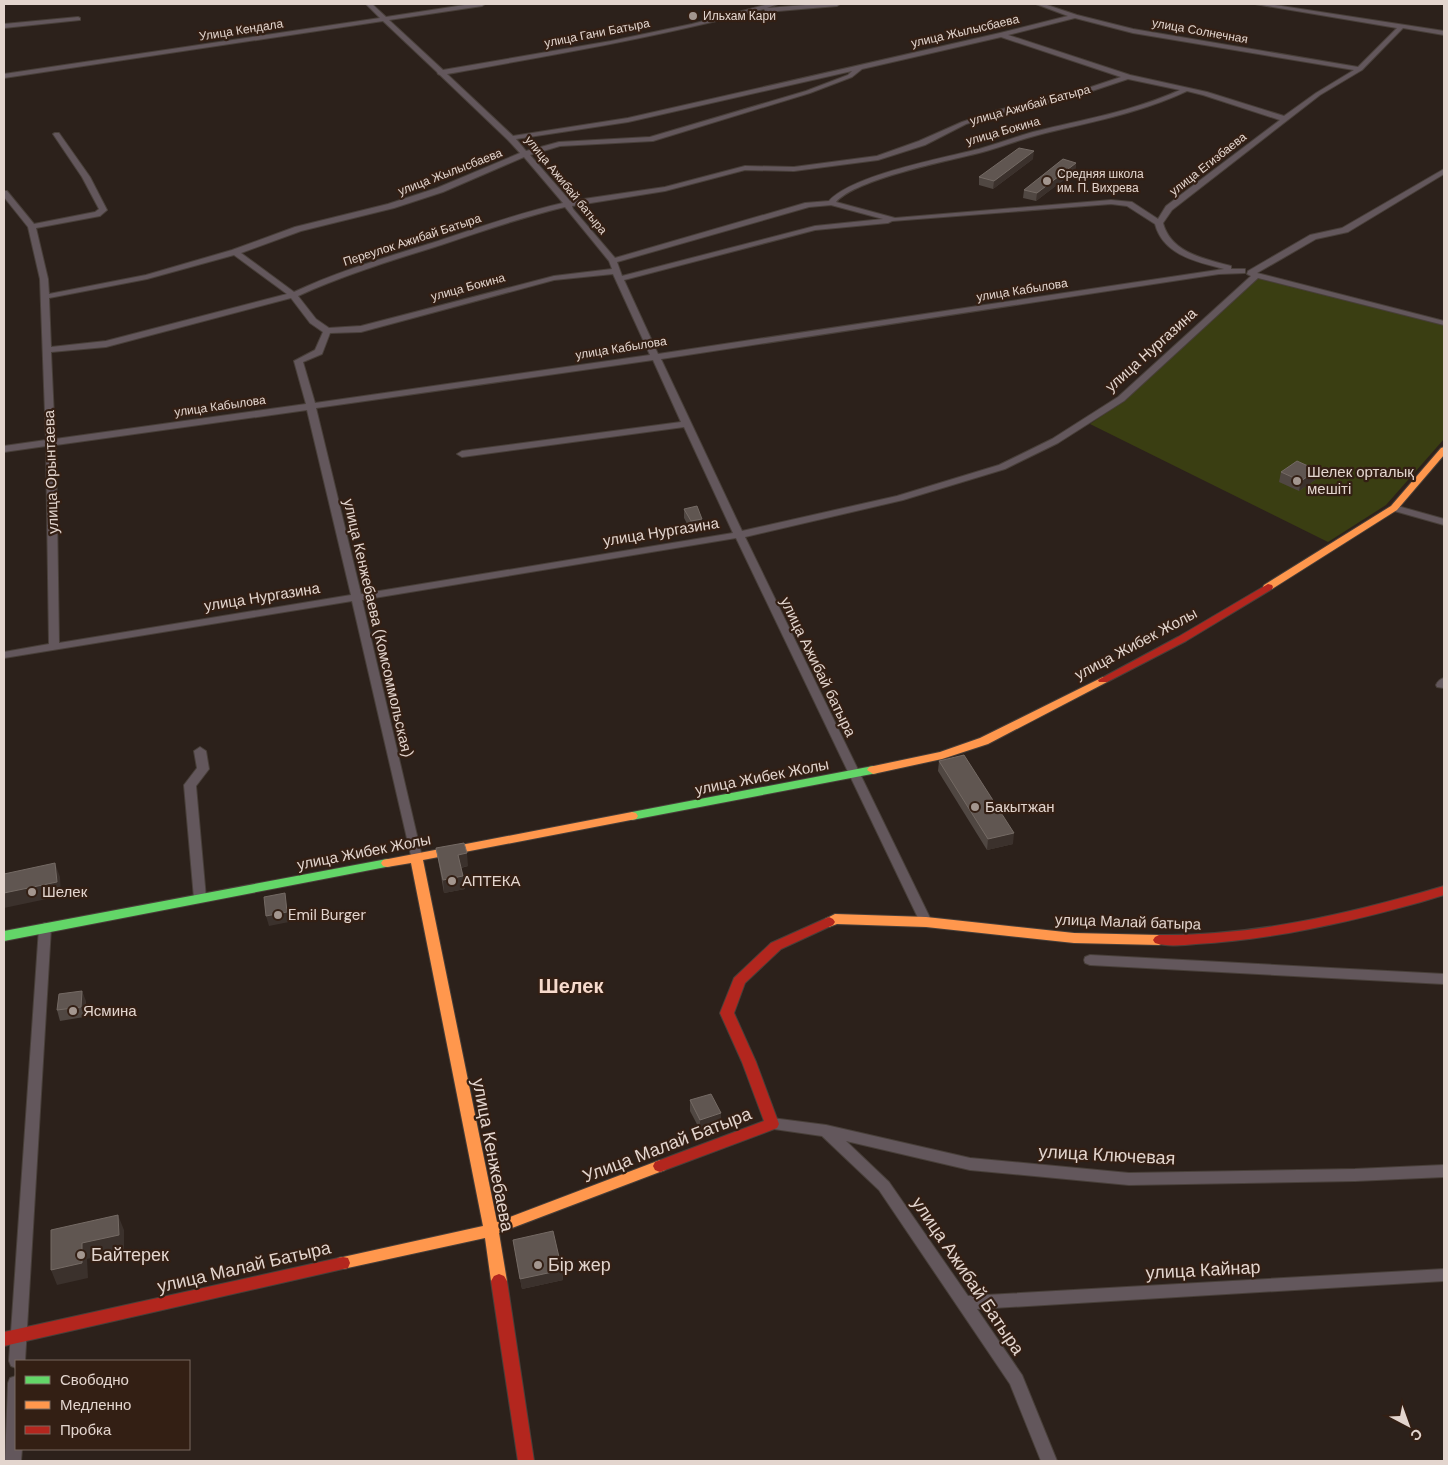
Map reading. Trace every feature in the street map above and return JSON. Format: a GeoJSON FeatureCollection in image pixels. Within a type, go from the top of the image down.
{"type":"FeatureCollection","features":[{"type":"Feature","properties":{"kind":"street","name":"улица Ажибай батыра"},"geometry":{"type":"LineString","coordinates":[[369,4],[511,138],[568,204],[569,209],[616,270],[686,424],[926,922]]}},
{"type":"Feature","properties":{"kind":"street","name":"Улица Кендала"},"geometry":{"type":"LineString","coordinates":[[4,76],[482,4]]}},
{"type":"Feature","properties":{"kind":"street","name":"улица Гани Батыра"},"geometry":{"type":"LineString","coordinates":[[440,73],[611,43],[757,10],[775,4]]}},
{"type":"Feature","properties":{"kind":"street","name":"улица Гани Батыра"},"geometry":{"type":"LineString","coordinates":[[757,10],[837,4]]}},
{"type":"Feature","properties":{"kind":"street","name":"улица Солнечная"},"geometry":{"type":"LineString","coordinates":[[1039,4],[1076,16],[1157,36],[1360,69]]}},
{"type":"Feature","properties":{"kind":"street"},"geometry":{"type":"LineString","coordinates":[[1258,4],[1444,34]]}},
{"type":"Feature","properties":{"kind":"street","name":"улица Жылысбаева"},"geometry":{"type":"LineString","coordinates":[[511,138],[628,120],[1002,35],[1076,16]]}},
{"type":"Feature","properties":{"kind":"street"},"geometry":{"type":"LineString","coordinates":[[4,26],[78,19]]}},
{"type":"Feature","properties":{"kind":"street","name":"улица Егизбаева"},"geometry":{"type":"LineString","coordinates":[[1159,223],[1169,208],[1285,119],[1318,94],[1360,69],[1400,28]]}},
{"type":"Feature","properties":{"kind":"street"},"geometry":{"type":"LineString","coordinates":[[1002,35],[1128,77],[1205,93],[1285,119]]}},
{"type":"Feature","properties":{"kind":"street","name":"улица Жылысбаева"},"geometry":{"type":"LineString","coordinates":[[44,297],[147,277],[235,252],[298,228],[391,206],[424,195],[525,154],[559,144],[650,139],[808,92],[850,76],[860,67]]}},
{"type":"Feature","properties":{"kind":"street","name":"улица Ажибай Батыра"},"geometry":{"type":"LineString","coordinates":[[789,169],[888,164],[922,143],[964,123],[1000,111],[1072,96],[1128,77]]}},
{"type":"Feature","properties":{"kind":"street","name":"улица Бокина"},"geometry":{"type":"LineString","coordinates":[[831,203],[835,198],[888,164],[998,146],[1034,134],[1118,116],[1186,90]]}},
{"type":"Feature","properties":{"kind":"street"},"geometry":{"type":"LineString","coordinates":[[4,192],[32,227],[97,214],[103,210],[86,177],[57,134]]}},
{"type":"Feature","properties":{"kind":"street","name":"Переулок Ажибай Батыра"},"geometry":{"type":"LineString","coordinates":[[46,350],[106,344],[293,295],[319,283],[538,211],[568,204],[665,189],[745,168],[789,169]]}},
{"type":"Feature","properties":{"kind":"street","name":"улица Нургазина"},"geometry":{"type":"LineString","coordinates":[[4,655],[356,596],[739,535],[900,498],[1002,467],[1055,442],[1121,399],[1250,273],[1313,237],[1345,230],[1444,171]]}},
{"type":"Feature","properties":{"kind":"street","name":"улица Бокина"},"geometry":{"type":"LineString","coordinates":[[327,331],[361,329],[554,278],[616,270],[815,228],[1111,202],[1129,204],[1159,223]]}},
{"type":"Feature","properties":{"kind":"street","name":"улица Бокина"},"geometry":{"type":"LineString","coordinates":[[616,270],[777,212],[808,205],[831,203],[895,220]]}},
{"type":"Feature","properties":{"kind":"street"},"geometry":{"type":"LineString","coordinates":[[1159,223],[1160,233],[1167,242],[1179,250],[1204,261],[1444,323]]}},
{"type":"Feature","properties":{"kind":"street","name":"улица Орынтаева"},"geometry":{"type":"LineString","coordinates":[[32,227],[44,279],[51,442],[54,646]]}},
{"type":"Feature","properties":{"kind":"street"},"geometry":{"type":"LineString","coordinates":[[235,252],[293,295],[313,321],[327,331],[319,352],[298,361],[311,406]]}},
{"type":"Feature","properties":{"kind":"street","name":"улица Кабылова"},"geometry":{"type":"LineString","coordinates":[[4,448],[311,406],[982,309],[1219,272],[1250,273]]}},
{"type":"Feature","properties":{"kind":"street","name":"улица Кенжебаева (Комсоммольская)"},"geometry":{"type":"LineString","coordinates":[[311,406],[416,857]]}},
{"type":"Feature","properties":{"kind":"street"},"geometry":{"type":"LineString","coordinates":[[462,454],[686,424]]}},
{"type":"Feature","properties":{"kind":"street","name":"улица Жибек Жолы"},"geometry":{"type":"LineString","coordinates":[[4,936],[854,774],[942,755],[984,741],[1182,639],[1394,508],[1444,450]]}},
{"type":"Feature","properties":{"kind":"street"},"geometry":{"type":"LineString","coordinates":[[1394,508],[1444,522]]}},
{"type":"Feature","properties":{"kind":"street"},"geometry":{"type":"LineString","coordinates":[[200,751],[203,769],[190,785],[200,898]]}},
{"type":"Feature","properties":{"kind":"street","name":"улица Кенжебаева"},"geometry":{"type":"LineString","coordinates":[[416,857],[491,1230],[526,1461]]}},
{"type":"Feature","properties":{"kind":"street","name":"улица Малай батыра"},"geometry":{"type":"LineString","coordinates":[[926,922],[1074,938],[1193,941],[1301,925],[1422,898],[1444,890]]}},
{"type":"Feature","properties":{"kind":"street","name":"Улица Малай Батыра"},"geometry":{"type":"LineString","coordinates":[[491,1230],[772,1124],[749,1062],[727,1013],[739,981],[776,946],[835,919],[926,922]]}},
{"type":"Feature","properties":{"kind":"street"},"geometry":{"type":"LineString","coordinates":[[17,1360],[45,928]]}},
{"type":"Feature","properties":{"kind":"street"},"geometry":{"type":"LineString","coordinates":[[1090,960],[1444,979]]}},
{"type":"Feature","properties":{"kind":"street","name":"улица Ключевая"},"geometry":{"type":"LineString","coordinates":[[772,1124],[826,1131],[970,1164],[1129,1178],[1346,1176],[1444,1171]]}},
{"type":"Feature","properties":{"kind":"street","name":"улица Ажибай Батыра"},"geometry":{"type":"LineString","coordinates":[[826,1131],[884,1186],[964,1303],[1016,1380],[1049,1461]]}},
{"type":"Feature","properties":{"kind":"street","name":"улица Малай Батыра"},"geometry":{"type":"LineString","coordinates":[[4,1339],[491,1230]]}},
{"type":"Feature","properties":{"kind":"street","name":"улица Кайнар"},"geometry":{"type":"LineString","coordinates":[[964,1303],[1444,1276]]}},
{"type":"Feature","properties":{"kind":"street"},"geometry":{"type":"LineString","coordinates":[[13,1461],[15,1409]]}},
{"type":"Feature","properties":{"kind":"green space"},"geometry":{"type":"Polygon","coordinates":[[[1259,276],[1444,324],[1444,439],[1386,505],[1328,542],[1090,424],[1125,400],[1259,276]]]}},
{"type":"Feature","properties":{"kind":"building"},"geometry":{"type":"Polygon","coordinates":[[[1019,148],[1034,151],[994,181],[979,177],[1019,148]]]}},
{"type":"Feature","properties":{"kind":"building"},"geometry":{"type":"Polygon","coordinates":[[[1063,159],[1076,163],[1037,193],[1024,190],[1063,159]]]}},
{"type":"Feature","properties":{"kind":"building"},"geometry":{"type":"Polygon","coordinates":[[[1297,461],[1317,470],[1301,481],[1281,472],[1297,461]]]}},
{"type":"Feature","properties":{"kind":"building"},"geometry":{"type":"Polygon","coordinates":[[[697,506],[702,519],[691,521],[684,509],[697,506]]]}},
{"type":"Feature","properties":{"kind":"building","name":"Бакытжан"},"geometry":{"type":"Polygon","coordinates":[[[964,755],[1014,833],[988,839],[939,761],[964,755]]]}},
{"type":"Feature","properties":{"kind":"building"},"geometry":{"type":"Polygon","coordinates":[[[464,843],[467,853],[458,855],[463,876],[443,880],[436,848],[464,843]]]}},
{"type":"Feature","properties":{"kind":"building"},"geometry":{"type":"Polygon","coordinates":[[[55,863],[57,882],[4,893],[4,874],[55,863]]]}},
{"type":"Feature","properties":{"kind":"building"},"geometry":{"type":"Polygon","coordinates":[[[285,893],[287,912],[266,916],[264,897],[285,893]]]}},
{"type":"Feature","properties":{"kind":"building"},"geometry":{"type":"Polygon","coordinates":[[[82,991],[81,1007],[57,1010],[59,994],[82,991]]]}},
{"type":"Feature","properties":{"kind":"building"},"geometry":{"type":"Polygon","coordinates":[[[711,1094],[721,1113],[700,1120],[690,1100],[711,1094]]]}},
{"type":"Feature","properties":{"kind":"building"},"geometry":{"type":"Polygon","coordinates":[[[118,1215],[119,1235],[82,1243],[82,1263],[51,1270],[51,1230],[118,1215]]]}},
{"type":"Feature","properties":{"kind":"building","name":"Бір жер"},"geometry":{"type":"Polygon","coordinates":[[[553,1231],[562,1270],[520,1279],[513,1240],[553,1231]]]}},
{"type":"Feature","properties":{"kind":"traffic: fast"},"geometry":{"type":"LineString","coordinates":[[632,816],[873,770]]}},
{"type":"Feature","properties":{"kind":"traffic: fast"},"geometry":{"type":"LineString","coordinates":[[4,936],[387,863]]}},
{"type":"Feature","properties":{"kind":"traffic: slow"},"geometry":{"type":"LineString","coordinates":[[1268,587],[1394,508],[1444,450]]}},
{"type":"Feature","properties":{"kind":"traffic: slow"},"geometry":{"type":"LineString","coordinates":[[873,770],[942,755],[984,741],[1103,680]]}},
{"type":"Feature","properties":{"kind":"traffic: slow"},"geometry":{"type":"LineString","coordinates":[[387,863],[632,816]]}},
{"type":"Feature","properties":{"kind":"traffic: slow"},"geometry":{"type":"LineString","coordinates":[[416,857],[491,1230],[499,1281]]}},
{"type":"Feature","properties":{"kind":"traffic: slow"},"geometry":{"type":"LineString","coordinates":[[829,922],[835,919],[926,922],[1074,938],[1159,940]]}},
{"type":"Feature","properties":{"kind":"traffic: slow"},"geometry":{"type":"LineString","coordinates":[[343,1263],[491,1230],[660,1166]]}},
{"type":"Feature","properties":{"kind":"traffic: jam"},"geometry":{"type":"LineString","coordinates":[[1103,680],[1182,639],[1268,587]]}},
{"type":"Feature","properties":{"kind":"traffic: jam"},"geometry":{"type":"LineString","coordinates":[[1159,940],[1208,939],[1280,929],[1398,904],[1444,890]]}},
{"type":"Feature","properties":{"kind":"traffic: jam"},"geometry":{"type":"LineString","coordinates":[[660,1166],[772,1124],[749,1062],[727,1013],[739,981],[776,946],[829,922]]}},
{"type":"Feature","properties":{"kind":"traffic: jam"},"geometry":{"type":"LineString","coordinates":[[4,1339],[343,1263]]}},
{"type":"Feature","properties":{"kind":"traffic: jam"},"geometry":{"type":"LineString","coordinates":[[499,1281],[526,1461]]}},
{"type":"Feature","properties":{"kind":"place","name":"Ильхам Кари"},"geometry":{"type":"Point","coordinates":[693,16]}},
{"type":"Feature","properties":{"kind":"place","name":"Средняя школа им. П. Вихрева"},"geometry":{"type":"Point","coordinates":[1047,181]}},
{"type":"Feature","properties":{"kind":"place","name":"Шелек орталық мешіті"},"geometry":{"type":"Point","coordinates":[1297,481]}},
{"type":"Feature","properties":{"kind":"place","name":"Бакытжан"},"geometry":{"type":"Point","coordinates":[975,807]}},
{"type":"Feature","properties":{"kind":"place","name":"АПТЕКА"},"geometry":{"type":"Point","coordinates":[452,881]}},
{"type":"Feature","properties":{"kind":"place","name":"Шелек"},"geometry":{"type":"Point","coordinates":[32,892]}},
{"type":"Feature","properties":{"kind":"place","name":"Emil Burger"},"geometry":{"type":"Point","coordinates":[278,915]}},
{"type":"Feature","properties":{"kind":"place","name":"Ясмина"},"geometry":{"type":"Point","coordinates":[73,1011]}},
{"type":"Feature","properties":{"kind":"place","name":"Байтерек"},"geometry":{"type":"Point","coordinates":[81,1255]}},
{"type":"Feature","properties":{"kind":"place","name":"Бір жер"},"geometry":{"type":"Point","coordinates":[538,1265]}},
{"type":"Feature","properties":{"kind":"district","name":"Шелек"},"geometry":{"type":"Point","coordinates":[571,986]}}]}
